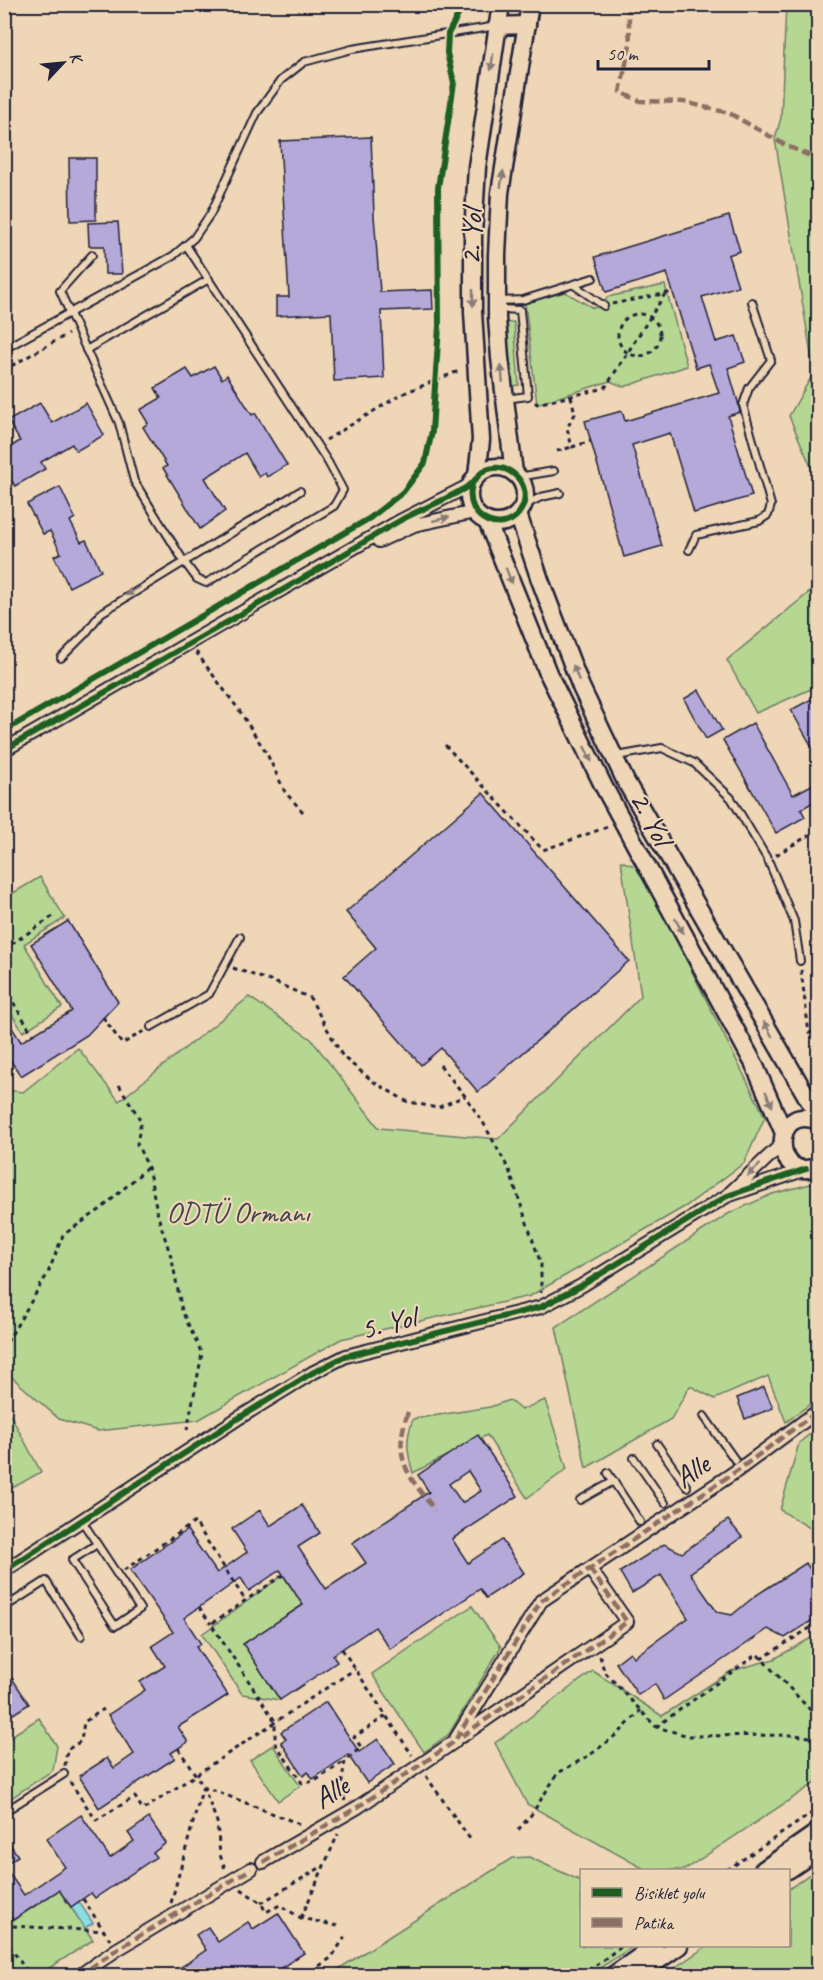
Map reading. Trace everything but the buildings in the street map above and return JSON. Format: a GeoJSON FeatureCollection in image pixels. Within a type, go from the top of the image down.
{"type":"FeatureCollection","features":[{"type":"Feature","properties":{"kind":"street","name":"2. Yol"},"geometry":{"type":"LineString","coordinates":[[501,4],[477,167],[473,234],[473,312],[481,440],[470,502],[481,517],[548,673],[623,822],[754,1064],[783,1139],[787,1158],[798,1167],[815,1167]]}},
{"type":"Feature","properties":{"kind":"street","name":"2. Yol"},"geometry":{"type":"LineString","coordinates":[[530,4],[500,193],[497,305],[505,399],[516,475],[524,488],[525,497],[521,510],[540,580],[581,687],[626,782],[819,1116]]}},
{"type":"Feature","properties":{"kind":"street"},"geometry":{"type":"LineString","coordinates":[[497,26],[527,25]]}},
{"type":"Feature","properties":{"kind":"street"},"geometry":{"type":"LineString","coordinates":[[4,750],[474,480],[491,468],[507,469],[516,475]]}},
{"type":"Feature","properties":{"kind":"street"},"geometry":{"type":"LineString","coordinates":[[328,563],[414,525],[481,517],[504,523],[521,510]]}},
{"type":"Feature","properties":{"kind":"street"},"geometry":{"type":"LineString","coordinates":[[783,1139],[794,1121],[809,1118],[819,1121]]}},
{"type":"Feature","properties":{"kind":"street","name":"5. Yol"},"geometry":{"type":"LineString","coordinates":[[727,1196],[783,1139]]}},
{"type":"Feature","properties":{"kind":"street","name":"5. Yol"},"geometry":{"type":"LineString","coordinates":[[4,1571],[237,1419],[312,1373],[346,1356],[541,1307],[581,1286],[727,1196],[815,1167]]}},
{"type":"Feature","properties":{"kind":"street","name":"Alle"},"geometry":{"type":"LineString","coordinates":[[457,1739],[541,1601],[738,1470],[819,1411]]}},
{"type":"Feature","properties":{"kind":"street","name":"Alle"},"geometry":{"type":"LineString","coordinates":[[263,1862],[349,1812],[419,1766],[627,1622],[590,1569]]}},
{"type":"Feature","properties":{"kind":"street"},"geometry":{"type":"LineString","coordinates":[[764,1869],[819,1832]]}},
{"type":"Feature","properties":{"kind":"street"},"geometry":{"type":"LineString","coordinates":[[790,1869],[819,1850]]}},
{"type":"Feature","properties":{"kind":"street"},"geometry":{"type":"LineString","coordinates":[[79,1976],[117,1950],[251,1869]]}},
{"type":"Feature","properties":{"kind":"street"},"geometry":{"type":"LineString","coordinates":[[612,1976],[654,1947]]}},
{"type":"Feature","properties":{"kind":"street"},"geometry":{"type":"LineString","coordinates":[[636,1976],[678,1947]]}},
{"type":"Feature","properties":{"kind":"lane"},"geometry":{"type":"LineString","coordinates":[[4,349],[173,256],[194,238],[211,213],[257,113],[281,80],[304,62],[352,50],[497,26]]}},
{"type":"Feature","properties":{"kind":"lane"},"geometry":{"type":"LineString","coordinates":[[92,255],[60,291],[119,423],[134,481],[183,561],[197,579],[206,583],[334,506],[343,490],[317,445],[186,245]]}},
{"type":"Feature","properties":{"kind":"lane"},"geometry":{"type":"LineString","coordinates":[[497,305],[523,300],[593,278]]}},
{"type":"Feature","properties":{"kind":"lane"},"geometry":{"type":"LineString","coordinates":[[86,350],[209,279]]}},
{"type":"Feature","properties":{"kind":"lane"},"geometry":{"type":"LineString","coordinates":[[574,285],[604,306]]}},
{"type":"Feature","properties":{"kind":"lane"},"geometry":{"type":"LineString","coordinates":[[689,550],[696,535],[759,521],[768,515],[771,505],[743,405],[749,388],[771,360],[752,302]]}},
{"type":"Feature","properties":{"kind":"lane"},"geometry":{"type":"LineString","coordinates":[[497,305],[520,310],[528,396],[505,399]]}},
{"type":"Feature","properties":{"kind":"lane"},"geometry":{"type":"LineString","coordinates":[[516,475],[554,471]]}},
{"type":"Feature","properties":{"kind":"lane"},"geometry":{"type":"LineString","coordinates":[[62,658],[86,633],[101,612],[300,491]]}},
{"type":"Feature","properties":{"kind":"lane"},"geometry":{"type":"LineString","coordinates":[[521,510],[541,497],[560,493]]}},
{"type":"Feature","properties":{"kind":"lane"},"geometry":{"type":"LineString","coordinates":[[614,757],[662,748],[694,763],[731,798],[768,860],[794,921],[800,961]]}},
{"type":"Feature","properties":{"kind":"lane"},"geometry":{"type":"LineString","coordinates":[[151,1027],[209,994],[240,937]]}},
{"type":"Feature","properties":{"kind":"lane"},"geometry":{"type":"LineString","coordinates":[[704,1416],[735,1460]]}},
{"type":"Feature","properties":{"kind":"lane"},"geometry":{"type":"LineString","coordinates":[[657,1444],[687,1487]]}},
{"type":"Feature","properties":{"kind":"lane"},"geometry":{"type":"LineString","coordinates":[[634,1458],[665,1503]]}},
{"type":"Feature","properties":{"kind":"lane"},"geometry":{"type":"LineString","coordinates":[[608,1473],[640,1522]]}},
{"type":"Feature","properties":{"kind":"lane"},"geometry":{"type":"LineString","coordinates":[[580,1500],[614,1481]]}},
{"type":"Feature","properties":{"kind":"lane"},"geometry":{"type":"LineString","coordinates":[[82,1521],[140,1609],[115,1626],[72,1560],[97,1544]]}},
{"type":"Feature","properties":{"kind":"lane"},"geometry":{"type":"LineString","coordinates":[[5,1607],[46,1581],[81,1636]]}},
{"type":"Feature","properties":{"kind":"lane"},"geometry":{"type":"LineString","coordinates":[[4,1812],[64,1774]]}},
{"type":"Feature","properties":{"kind":"path"},"geometry":{"type":"LineString","coordinates":[[604,306],[673,292]]}},
{"type":"Feature","properties":{"kind":"path"},"geometry":{"type":"LineString","coordinates":[[528,396],[537,404],[604,388],[665,294]]}},
{"type":"Feature","properties":{"kind":"path"},"geometry":{"type":"LineString","coordinates":[[636,314],[656,320],[662,336],[658,346],[650,353],[643,355],[627,354],[618,340],[622,322],[636,314]]}},
{"type":"Feature","properties":{"kind":"path"},"geometry":{"type":"LineString","coordinates":[[4,370],[76,329]]}},
{"type":"Feature","properties":{"kind":"path"},"geometry":{"type":"LineString","coordinates":[[317,445],[402,394],[477,364]]}},
{"type":"Feature","properties":{"kind":"path"},"geometry":{"type":"LineString","coordinates":[[435,391],[436,370]]}},
{"type":"Feature","properties":{"kind":"path"},"geometry":{"type":"LineString","coordinates":[[571,396],[575,414],[567,428],[572,447]]}},
{"type":"Feature","properties":{"kind":"path"},"geometry":{"type":"LineString","coordinates":[[556,451],[591,441]]}},
{"type":"Feature","properties":{"kind":"path"},"geometry":{"type":"LineString","coordinates":[[190,643],[267,754],[285,792],[303,812]]}},
{"type":"Feature","properties":{"kind":"path"},"geometry":{"type":"LineString","coordinates":[[445,745],[543,850],[623,822]]}},
{"type":"Feature","properties":{"kind":"path"},"geometry":{"type":"LineString","coordinates":[[768,860],[819,830]]}},
{"type":"Feature","properties":{"kind":"path"},"geometry":{"type":"LineString","coordinates":[[4,949],[55,915]]}},
{"type":"Feature","properties":{"kind":"path"},"geometry":{"type":"LineString","coordinates":[[800,961],[809,1033],[819,1031]]}},
{"type":"Feature","properties":{"kind":"path"},"geometry":{"type":"LineString","coordinates":[[225,965],[279,984],[310,998],[343,1057],[374,1082],[406,1101],[437,1108],[465,1096]]}},
{"type":"Feature","properties":{"kind":"path"},"geometry":{"type":"LineString","coordinates":[[4,987],[33,1035]]}},
{"type":"Feature","properties":{"kind":"path"},"geometry":{"type":"LineString","coordinates":[[104,1017],[122,1044],[151,1027]]}},
{"type":"Feature","properties":{"kind":"path"},"geometry":{"type":"LineString","coordinates":[[440,1065],[484,1124],[509,1170],[541,1264],[541,1307]]}},
{"type":"Feature","properties":{"kind":"path"},"geometry":{"type":"LineString","coordinates":[[119,1084],[141,1121],[137,1144],[148,1167],[158,1216],[172,1260],[182,1311],[202,1354],[188,1430]]}},
{"type":"Feature","properties":{"kind":"path"},"geometry":{"type":"LineString","coordinates":[[4,1360],[7,1342],[48,1274],[63,1235],[101,1209],[148,1167]]}},
{"type":"Feature","properties":{"kind":"path"},"geometry":{"type":"LineString","coordinates":[[117,1574],[195,1522],[246,1600]]}},
{"type":"Feature","properties":{"kind":"path"},"geometry":{"type":"LineString","coordinates":[[211,1624],[283,1575]]}},
{"type":"Feature","properties":{"kind":"path"},"geometry":{"type":"LineString","coordinates":[[199,1607],[276,1721],[275,1743],[302,1783],[315,1781],[345,1761],[361,1747],[354,1737],[386,1716]]}},
{"type":"Feature","properties":{"kind":"path"},"geometry":{"type":"LineString","coordinates":[[761,1659],[819,1623]]}},
{"type":"Feature","properties":{"kind":"path"},"geometry":{"type":"LineString","coordinates":[[597,1642],[604,1671],[656,1727],[689,1736],[794,1735],[819,1738]]}},
{"type":"Feature","properties":{"kind":"path"},"geometry":{"type":"LineString","coordinates":[[342,1649],[470,1839]]}},
{"type":"Feature","properties":{"kind":"path"},"geometry":{"type":"LineString","coordinates":[[656,1727],[757,1654],[819,1718]]}},
{"type":"Feature","properties":{"kind":"path"},"geometry":{"type":"LineString","coordinates":[[104,1709],[84,1722],[81,1741],[67,1750],[64,1774],[96,1820],[135,1797],[143,1810],[355,1669]]}},
{"type":"Feature","properties":{"kind":"path"},"geometry":{"type":"LineString","coordinates":[[518,1830],[531,1815],[558,1773],[590,1755],[620,1732],[642,1710]]}},
{"type":"Feature","properties":{"kind":"path"},"geometry":{"type":"LineString","coordinates":[[178,1748],[203,1786],[217,1822],[220,1855],[230,1881],[261,1903],[266,1912],[280,1905],[301,1918],[338,1926]]}},
{"type":"Feature","properties":{"kind":"path"},"geometry":{"type":"LineString","coordinates":[[301,1918],[349,1812],[341,1787],[345,1761]]}},
{"type":"Feature","properties":{"kind":"path"},"geometry":{"type":"LineString","coordinates":[[203,1786],[317,1831]]}},
{"type":"Feature","properties":{"kind":"path"},"geometry":{"type":"LineString","coordinates":[[166,1920],[203,1786]]}},
{"type":"Feature","properties":{"kind":"path"},"geometry":{"type":"LineString","coordinates":[[729,1869],[819,1809]]}},
{"type":"Feature","properties":{"kind":"path"},"geometry":{"type":"LineString","coordinates":[[261,1903],[324,1865]]}},
{"type":"Feature","properties":{"kind":"path"},"geometry":{"type":"LineString","coordinates":[[83,1899],[117,1950]]}},
{"type":"Feature","properties":{"kind":"path"},"geometry":{"type":"LineString","coordinates":[[4,1923],[12,1926],[105,1931]]}},
{"type":"Feature","properties":{"kind":"path"},"geometry":{"type":"LineString","coordinates":[[304,1976],[331,1958],[345,1937]]}},
{"type":"Feature","properties":{"kind":"path"},"geometry":{"type":"LineString","coordinates":[[4,1938],[30,1976]]}},
{"type":"Feature","properties":{"kind":"path"},"geometry":{"type":"LineString","coordinates":[[581,1976],[621,1947]]}},
{"type":"Feature","properties":{"kind":"green space"},"geometry":{"type":"Polygon","coordinates":[[[786,5],[818,5],[818,483],[789,416],[814,372],[775,139],[781,118],[786,5]]]}},
{"type":"Feature","properties":{"kind":"green space"},"geometry":{"type":"Polygon","coordinates":[[[665,285],[687,366],[624,387],[610,381],[537,404],[525,303],[565,292],[593,308],[604,306],[607,297],[665,285]]]}},
{"type":"Feature","properties":{"kind":"green space"},"geometry":{"type":"Polygon","coordinates":[[[514,322],[519,385],[511,386],[507,323],[514,322]]]}},
{"type":"Feature","properties":{"kind":"green space"},"geometry":{"type":"Polygon","coordinates":[[[818,585],[818,686],[756,713],[727,660],[818,585]]]}},
{"type":"Feature","properties":{"kind":"green space","name":"ODTÜ Ormanı"},"geometry":{"type":"Polygon","coordinates":[[[621,861],[640,868],[765,1117],[744,1163],[686,1206],[530,1296],[341,1339],[198,1420],[98,1431],[59,1419],[5,1371],[5,1090],[23,1092],[78,1048],[119,1101],[249,997],[311,1039],[379,1128],[498,1139],[641,996],[621,861]]]}},
{"type":"Feature","properties":{"kind":"green space"},"geometry":{"type":"Polygon","coordinates":[[[40,877],[65,918],[24,944],[62,1007],[23,1032],[5,1003],[5,898],[40,877]]]}},
{"type":"Feature","properties":{"kind":"green space"},"geometry":{"type":"Polygon","coordinates":[[[818,1182],[818,1398],[786,1422],[768,1376],[715,1399],[690,1386],[671,1419],[586,1468],[556,1327],[728,1214],[772,1194],[818,1182]]]}},
{"type":"Feature","properties":{"kind":"green space"},"geometry":{"type":"Polygon","coordinates":[[[509,1400],[521,1410],[545,1400],[567,1469],[527,1498],[487,1435],[413,1473],[408,1446],[413,1419],[490,1407],[509,1400]]]}},
{"type":"Feature","properties":{"kind":"green space"},"geometry":{"type":"Polygon","coordinates":[[[4,1403],[41,1472],[5,1492],[4,1492],[4,1403]]]}},
{"type":"Feature","properties":{"kind":"green space"},"geometry":{"type":"Polygon","coordinates":[[[818,1427],[818,1533],[780,1510],[799,1443],[818,1427]]]}},
{"type":"Feature","properties":{"kind":"green space"},"geometry":{"type":"Polygon","coordinates":[[[283,1575],[303,1605],[244,1644],[280,1700],[242,1694],[202,1634],[283,1575]]]}},
{"type":"Feature","properties":{"kind":"green space"},"geometry":{"type":"Polygon","coordinates":[[[472,1606],[501,1647],[449,1734],[424,1752],[372,1674],[472,1606]]]}},
{"type":"Feature","properties":{"kind":"green space"},"geometry":{"type":"Polygon","coordinates":[[[818,1634],[818,1781],[686,1869],[644,1869],[527,1804],[495,1743],[593,1671],[662,1716],[731,1671],[774,1659],[818,1634]]]}},
{"type":"Feature","properties":{"kind":"green space"},"geometry":{"type":"Polygon","coordinates":[[[39,1718],[57,1746],[53,1770],[5,1802],[5,1740],[39,1718]]]}},
{"type":"Feature","properties":{"kind":"green space"},"geometry":{"type":"Polygon","coordinates":[[[273,1745],[300,1786],[278,1801],[250,1760],[273,1745]]]}},
{"type":"Feature","properties":{"kind":"green space"},"geometry":{"type":"Polygon","coordinates":[[[529,1857],[580,1881],[580,1947],[632,1947],[589,1975],[329,1975],[512,1858],[529,1857]]]}},
{"type":"Feature","properties":{"kind":"green space"},"geometry":{"type":"Polygon","coordinates":[[[818,1868],[818,1975],[664,1975],[706,1947],[790,1947],[790,1888],[818,1868]]]}},
{"type":"Feature","properties":{"kind":"green space"},"geometry":{"type":"Polygon","coordinates":[[[59,1890],[93,1940],[43,1972],[45,1975],[5,1975],[4,1907],[14,1920],[59,1890]]]}},
{"type":"Feature","properties":{"kind":"water"},"geometry":{"type":"Polygon","coordinates":[[[79,1902],[93,1923],[85,1928],[71,1907],[79,1902]]]}},
{"type":"Feature","properties":{"kind":"marked path"},"geometry":{"type":"LineString","coordinates":[[628,4],[630,44],[620,92],[640,101],[684,102],[729,113],[787,146],[815,158],[818,162]]}},
{"type":"Feature","properties":{"kind":"marked path"},"geometry":{"type":"LineString","coordinates":[[263,1862],[358,1807],[454,1742],[541,1601],[738,1470],[818,1411]]}},
{"type":"Feature","properties":{"kind":"marked path"},"geometry":{"type":"LineString","coordinates":[[408,1412],[402,1442],[405,1465],[410,1476],[435,1510]]}},
{"type":"Feature","properties":{"kind":"marked path"},"geometry":{"type":"LineString","coordinates":[[462,1736],[627,1622],[590,1569]]}},
{"type":"Feature","properties":{"kind":"marked path"},"geometry":{"type":"LineString","coordinates":[[79,1976],[116,1950],[251,1869]]}},
{"type":"Feature","properties":{"kind":"cycle path"},"geometry":{"type":"LineString","coordinates":[[4,731],[370,518],[403,492],[425,463],[432,431],[439,326],[438,188],[454,83],[447,53],[448,34],[459,13],[469,4]]}},
{"type":"Feature","properties":{"kind":"cycle path"},"geometry":{"type":"LineString","coordinates":[[4,750],[401,520],[462,490],[486,470],[503,468],[517,477],[524,491],[525,499],[522,508],[515,517],[506,522],[488,521],[479,516],[473,508],[472,484]]}},
{"type":"Feature","properties":{"kind":"cycle path"},"geometry":{"type":"LineString","coordinates":[[4,1571],[237,1419],[312,1373],[346,1356],[541,1307],[581,1286],[727,1196],[806,1169]]}}]}
